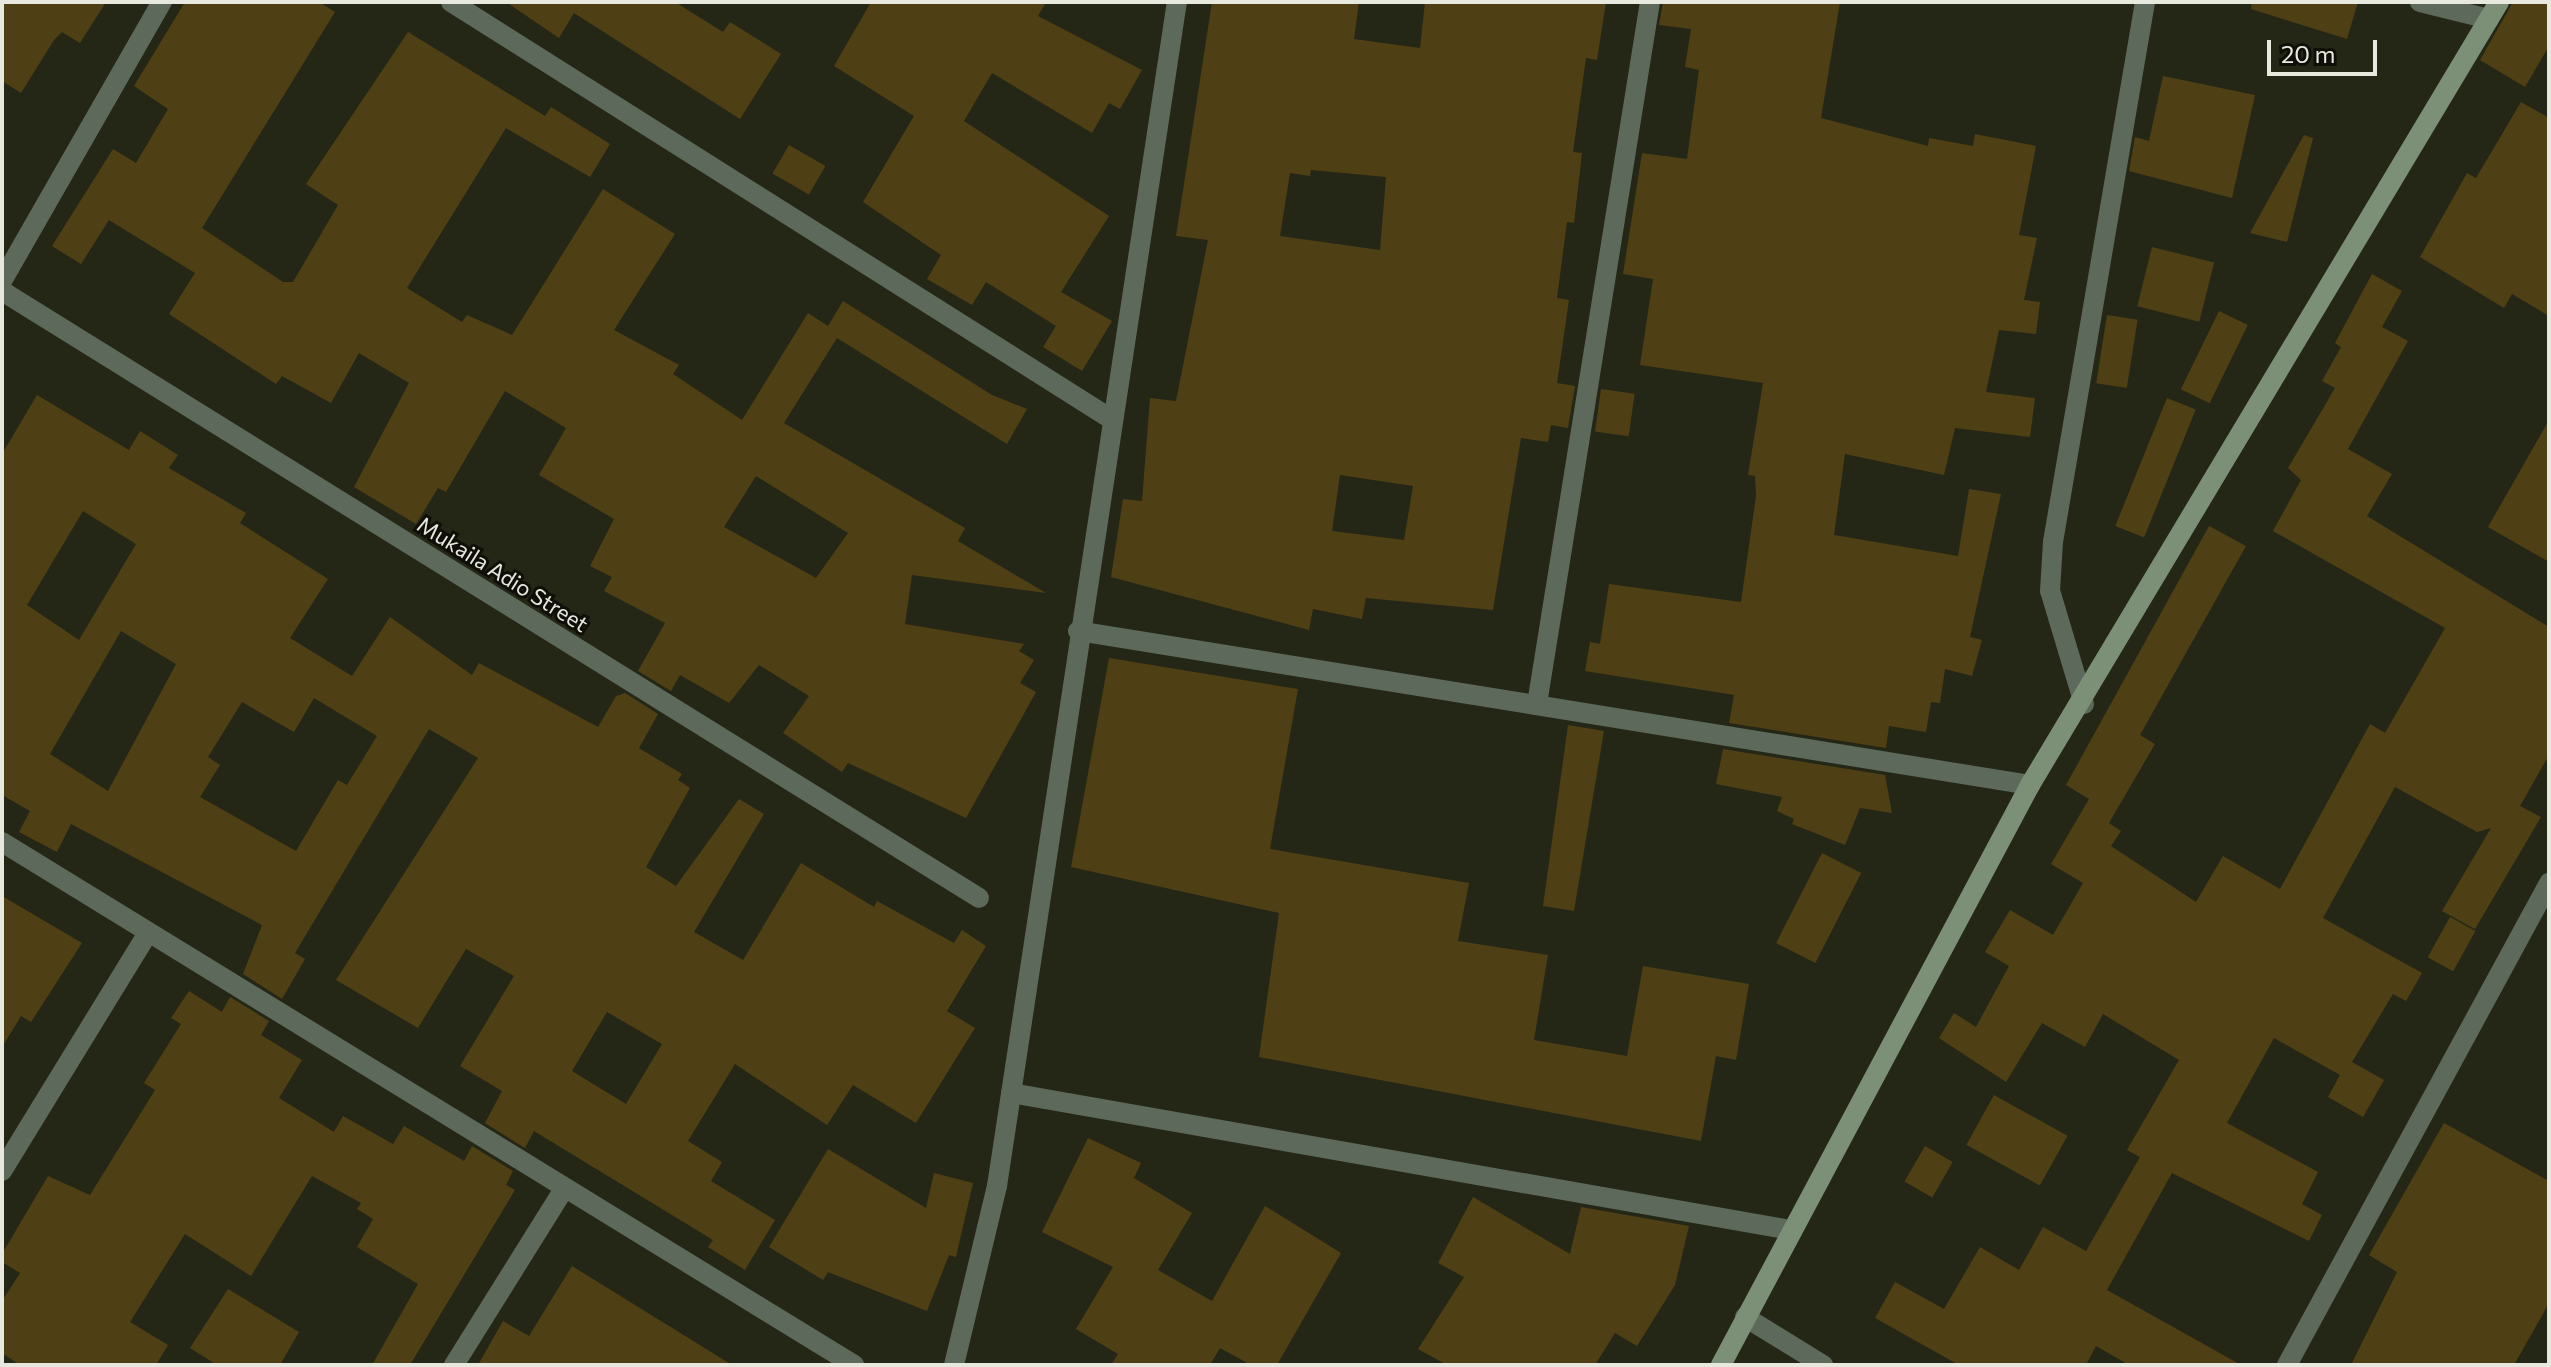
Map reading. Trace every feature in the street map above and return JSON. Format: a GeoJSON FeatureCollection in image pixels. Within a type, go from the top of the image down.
{"type":"FeatureCollection","features":[{"type":"Feature","properties":{"kind":"street"},"geometry":{"type":"LineString","coordinates":[[2,281],[162,2]]}},
{"type":"Feature","properties":{"kind":"street"},"geometry":{"type":"LineString","coordinates":[[451,2],[1108,417]]}},
{"type":"Feature","properties":{"kind":"street"},"geometry":{"type":"LineString","coordinates":[[954,1365],[1011,1093],[1108,417],[1177,2]]}},
{"type":"Feature","properties":{"kind":"street"},"geometry":{"type":"LineString","coordinates":[[1537,704],[1650,2]]}},
{"type":"Feature","properties":{"kind":"street"},"geometry":{"type":"LineString","coordinates":[[2084,704],[2050,591],[2053,542],[2145,2]]}},
{"type":"Feature","properties":{"kind":"street"},"geometry":{"type":"LineString","coordinates":[[1721,1365],[1790,1230],[2030,785],[2084,704],[2494,10],[2420,2]]}},
{"type":"Feature","properties":{"kind":"street","name":"Mukaila Adio Street"},"geometry":{"type":"LineString","coordinates":[[2,291],[979,898]]}},
{"type":"Feature","properties":{"kind":"street"},"geometry":{"type":"LineString","coordinates":[[1078,631],[2030,785]]}},
{"type":"Feature","properties":{"kind":"street"},"geometry":{"type":"LineString","coordinates":[[2,842],[562,1192],[854,1365]]}},
{"type":"Feature","properties":{"kind":"street"},"geometry":{"type":"LineString","coordinates":[[2287,1365],[2549,883]]}},
{"type":"Feature","properties":{"kind":"street"},"geometry":{"type":"LineString","coordinates":[[2,1171],[147,934]]}},
{"type":"Feature","properties":{"kind":"street"},"geometry":{"type":"LineString","coordinates":[[1011,1093],[1790,1230]]}},
{"type":"Feature","properties":{"kind":"street"},"geometry":{"type":"LineString","coordinates":[[454,1365],[562,1192]]}},
{"type":"Feature","properties":{"kind":"street"},"geometry":{"type":"LineString","coordinates":[[1745,1317],[1823,1365]]}},
{"type":"Feature","properties":{"kind":"building"},"geometry":{"type":"Polygon","coordinates":[[[2,2],[106,2],[80,43],[62,32],[54,40],[21,93],[2,81],[2,2]]]}},
{"type":"Feature","properties":{"kind":"building"},"geometry":{"type":"Polygon","coordinates":[[[185,2],[319,2],[335,12],[202,228],[283,282],[293,282],[338,205],[306,184],[408,32],[545,116],[551,107],[610,144],[590,177],[506,128],[407,288],[462,322],[467,315],[512,335],[603,189],[675,234],[614,330],[679,365],[673,374],[742,420],[808,313],[828,326],[843,301],[992,395],[1027,409],[1007,444],[837,338],[784,423],[965,528],[958,541],[1046,593],[912,575],[905,624],[1024,644],[1019,651],[1034,660],[1020,683],[1036,692],[966,818],[848,763],[842,772],[783,733],[809,696],[759,665],[729,703],[680,675],[671,691],[638,671],[665,623],[604,591],[612,577],[590,566],[614,519],[539,475],[566,428],[505,391],[446,492],[438,488],[416,524],[354,487],[409,383],[359,353],[331,403],[282,376],[276,384],[169,314],[195,273],[109,220],[81,264],[52,246],[113,149],[136,163],[168,109],[134,86],[185,2]],[[756,476],[724,527],[816,578],[848,533],[756,476]]]}},
{"type":"Feature","properties":{"kind":"building"},"geometry":{"type":"Polygon","coordinates":[[[506,2],[675,2],[723,32],[730,22],[781,54],[740,119],[574,13],[559,38],[506,2]]]}},
{"type":"Feature","properties":{"kind":"building"},"geometry":{"type":"Polygon","coordinates":[[[871,2],[1046,2],[1038,16],[1142,70],[1120,109],[1109,103],[1092,133],[992,73],[964,121],[1109,216],[1061,292],[1112,321],[1082,371],[1043,347],[1056,326],[986,282],[972,305],[927,279],[941,255],[863,202],[914,116],[834,66],[871,2]]]}},
{"type":"Feature","properties":{"kind":"building"},"geometry":{"type":"Polygon","coordinates":[[[1212,2],[1359,2],[1354,39],[1420,48],[1425,2],[1606,2],[1597,60],[1586,58],[1573,152],[1582,153],[1574,223],[1567,222],[1557,298],[1569,300],[1557,383],[1575,386],[1568,428],[1551,425],[1548,442],[1521,438],[1493,610],[1366,598],[1362,619],[1313,609],[1309,630],[1111,577],[1123,499],[1142,501],[1150,398],[1176,401],[1208,240],[1176,236],[1212,2]],[[1311,170],[1310,176],[1290,173],[1280,236],[1380,250],[1386,177],[1311,170]],[[1340,475],[1332,531],[1404,540],[1413,486],[1340,475]]]}},
{"type":"Feature","properties":{"kind":"building"},"geometry":{"type":"Polygon","coordinates":[[[1663,2],[1840,2],[1821,118],[1928,146],[1929,138],[1973,146],[1975,134],[2036,146],[2019,235],[2037,238],[2024,300],[2040,302],[2036,334],[1999,330],[1986,392],[2035,398],[2030,437],[1955,428],[1944,475],[1845,454],[1834,535],[1958,556],[1969,489],[2001,494],[1970,637],[1982,640],[1972,676],[1945,669],[1940,703],[1931,702],[1926,732],[1889,726],[1886,748],[1729,723],[1734,695],[1585,671],[1590,642],[1600,644],[1609,584],[1741,602],[1756,496],[1755,476],[1748,475],[1763,383],[1640,365],[1653,279],[1623,274],[1642,153],[1687,159],[1699,70],[1685,67],[1691,29],[1659,25],[1663,2]]]}},
{"type":"Feature","properties":{"kind":"building"},"geometry":{"type":"Polygon","coordinates":[[[2252,2],[2358,2],[2347,39],[2251,9],[2252,2]]]}},
{"type":"Feature","properties":{"kind":"building"},"geometry":{"type":"Polygon","coordinates":[[[2513,2],[2549,2],[2549,46],[2525,87],[2480,60],[2513,2]]]}},
{"type":"Feature","properties":{"kind":"building"},"geometry":{"type":"Polygon","coordinates":[[[2163,76],[2255,95],[2232,198],[2129,171],[2135,137],[2149,141],[2163,76]]]}},
{"type":"Feature","properties":{"kind":"building"},"geometry":{"type":"Polygon","coordinates":[[[2521,102],[2549,118],[2549,316],[2512,294],[2504,308],[2420,257],[2467,173],[2476,178],[2521,102]]]}},
{"type":"Feature","properties":{"kind":"building"},"geometry":{"type":"Polygon","coordinates":[[[2304,135],[2313,138],[2287,242],[2250,233],[2304,135]]]}},
{"type":"Feature","properties":{"kind":"building"},"geometry":{"type":"Polygon","coordinates":[[[789,145],[825,166],[809,195],[772,174],[789,145]]]}},
{"type":"Feature","properties":{"kind":"building"},"geometry":{"type":"Polygon","coordinates":[[[2152,247],[2214,262],[2199,322],[2137,306],[2152,247]]]}},
{"type":"Feature","properties":{"kind":"building"},"geometry":{"type":"Polygon","coordinates":[[[2372,274],[2402,291],[2382,327],[2408,341],[2348,449],[2392,474],[2367,516],[2549,627],[2549,755],[2520,806],[2541,817],[2475,929],[2442,911],[2491,828],[2477,832],[2395,787],[2323,918],[2422,973],[2406,1001],[2393,994],[2352,1062],[2384,1080],[2363,1117],[2328,1097],[2340,1075],[2274,1038],[2227,1123],[2318,1172],[2302,1204],[2322,1215],[2309,1241],[2172,1173],[2107,1290],[2241,1365],[2129,1365],[2096,1346],[2086,1365],[1959,1365],[1875,1318],[1895,1282],[1944,1309],[1980,1247],[2019,1270],[2043,1227],[2086,1251],[2140,1157],[2127,1150],[2179,1060],[2103,1014],[2085,1047],[2042,1023],[2006,1082],[1939,1038],[1954,1013],[1976,1027],[2009,966],[1985,952],[2010,910],[2053,935],[2083,883],[2051,864],[2089,799],[2066,785],[2209,526],[2246,546],[2140,735],[2155,744],[2109,823],[2121,831],[2111,846],[2196,902],[2223,856],[2280,889],[2370,724],[2385,733],[2445,628],[2273,531],[2301,480],[2288,468],[2335,388],[2322,381],[2341,347],[2335,343],[2372,274]]]}},
{"type":"Feature","properties":{"kind":"building"},"geometry":{"type":"Polygon","coordinates":[[[2219,311],[2248,325],[2210,403],[2181,389],[2219,311]]]}},
{"type":"Feature","properties":{"kind":"building"},"geometry":{"type":"Polygon","coordinates":[[[2107,315],[2138,320],[2127,388],[2096,383],[2107,315]]]}},
{"type":"Feature","properties":{"kind":"building"},"geometry":{"type":"Polygon","coordinates":[[[1601,389],[1635,394],[1629,436],[1595,432],[1601,389]]]}},
{"type":"Feature","properties":{"kind":"building"},"geometry":{"type":"Polygon","coordinates":[[[37,395],[129,450],[140,431],[178,455],[169,468],[246,513],[240,523],[328,579],[290,638],[352,676],[390,617],[472,675],[479,663],[598,727],[616,696],[625,693],[658,714],[639,748],[682,774],[678,780],[690,788],[646,867],[676,886],[739,799],[764,814],[694,932],[743,960],[801,863],[874,907],[877,901],[954,943],[962,930],[986,946],[947,1011],[975,1028],[916,1123],[853,1085],[827,1125],[735,1064],[688,1141],[722,1162],[711,1181],[775,1220],[745,1270],[708,1247],[713,1240],[534,1131],[525,1148],[485,1123],[502,1091],[460,1066],[514,976],[466,949],[418,1028],[336,980],[478,758],[429,729],[295,953],[305,959],[282,999],[243,974],[262,925],[71,824],[57,852],[19,832],[30,811],[2,795],[2,454],[37,395]],[[83,511],[27,605],[79,640],[136,544],[83,511]],[[121,631],[50,754],[108,791],[176,664],[121,631]],[[314,698],[294,732],[242,702],[208,757],[220,765],[200,797],[296,851],[338,780],[347,785],[377,736],[314,698]],[[607,1012],[572,1071],[626,1104],[662,1044],[607,1012]]]}},
{"type":"Feature","properties":{"kind":"building"},"geometry":{"type":"Polygon","coordinates":[[[2167,398],[2196,410],[2144,538],[2115,526],[2167,398]]]}},
{"type":"Feature","properties":{"kind":"building"},"geometry":{"type":"Polygon","coordinates":[[[2549,420],[2549,562],[2488,527],[2549,420]]]}},
{"type":"Feature","properties":{"kind":"building"},"geometry":{"type":"Polygon","coordinates":[[[1109,658],[1298,689],[1270,849],[1469,883],[1458,941],[1548,955],[1534,1040],[1627,1056],[1643,966],[1749,984],[1736,1060],[1716,1056],[1701,1141],[1259,1057],[1279,913],[1071,867],[1109,658]]]}},
{"type":"Feature","properties":{"kind":"building"},"geometry":{"type":"Polygon","coordinates":[[[1568,725],[1604,731],[1574,911],[1543,906],[1568,725]]]}},
{"type":"Feature","properties":{"kind":"building"},"geometry":{"type":"Polygon","coordinates":[[[1723,749],[1885,775],[1892,813],[1860,808],[1845,845],[1792,824],[1794,819],[1777,811],[1782,797],[1716,784],[1723,749]]]}},
{"type":"Feature","properties":{"kind":"building"},"geometry":{"type":"Polygon","coordinates":[[[1822,853],[1861,873],[1815,963],[1776,943],[1822,853]]]}},
{"type":"Feature","properties":{"kind":"building"},"geometry":{"type":"Polygon","coordinates":[[[2,896],[82,943],[31,1022],[21,1016],[2,1047],[2,896]]]}},
{"type":"Feature","properties":{"kind":"building"},"geometry":{"type":"Polygon","coordinates":[[[2450,917],[2475,931],[2453,971],[2428,957],[2450,917]]]}},
{"type":"Feature","properties":{"kind":"building"},"geometry":{"type":"Polygon","coordinates":[[[189,991],[222,1012],[230,997],[269,1021],[261,1035],[302,1060],[279,1098],[334,1132],[343,1116],[393,1144],[404,1126],[464,1161],[472,1146],[513,1171],[506,1185],[515,1190],[410,1365],[372,1365],[418,1284],[357,1247],[373,1219],[357,1209],[361,1203],[312,1176],[251,1276],[185,1234],[130,1322],[168,1345],[156,1365],[20,1365],[2,1353],[2,1301],[20,1273],[2,1262],[2,1254],[48,1176],[90,1195],[155,1090],[144,1083],[181,1024],[171,1018],[189,991]]]}},
{"type":"Feature","properties":{"kind":"building"},"geometry":{"type":"Polygon","coordinates":[[[1994,1095],[2067,1136],[2040,1186],[1966,1145],[1994,1095]]]}},
{"type":"Feature","properties":{"kind":"building"},"geometry":{"type":"Polygon","coordinates":[[[2444,1123],[2549,1181],[2549,1303],[2514,1365],[2351,1365],[2397,1272],[2369,1255],[2444,1123]]]}},
{"type":"Feature","properties":{"kind":"building"},"geometry":{"type":"Polygon","coordinates":[[[1088,1138],[1141,1163],[1134,1178],[1192,1213],[1158,1270],[1212,1301],[1265,1206],[1341,1253],[1277,1365],[1251,1365],[1220,1348],[1210,1365],[1111,1365],[1118,1354],[1076,1329],[1113,1267],[1042,1232],[1088,1138]]]}},
{"type":"Feature","properties":{"kind":"building"},"geometry":{"type":"Polygon","coordinates":[[[1925,1146],[1953,1162],[1932,1198],[1904,1182],[1925,1146]]]}},
{"type":"Feature","properties":{"kind":"building"},"geometry":{"type":"Polygon","coordinates":[[[828,1149],[926,1208],[934,1173],[973,1183],[956,1257],[949,1255],[927,1311],[828,1272],[823,1280],[769,1247],[828,1149]]]}},
{"type":"Feature","properties":{"kind":"building"},"geometry":{"type":"Polygon","coordinates":[[[1473,1197],[1570,1254],[1581,1207],[1689,1226],[1675,1285],[1637,1346],[1615,1333],[1595,1365],[1447,1365],[1418,1349],[1464,1277],[1438,1263],[1473,1197]]]}},
{"type":"Feature","properties":{"kind":"building"},"geometry":{"type":"Polygon","coordinates":[[[572,1266],[732,1365],[478,1365],[503,1321],[529,1336],[572,1266]]]}},
{"type":"Feature","properties":{"kind":"building"},"geometry":{"type":"Polygon","coordinates":[[[228,1289],[299,1332],[280,1365],[217,1365],[190,1348],[228,1289]]]}}]}
